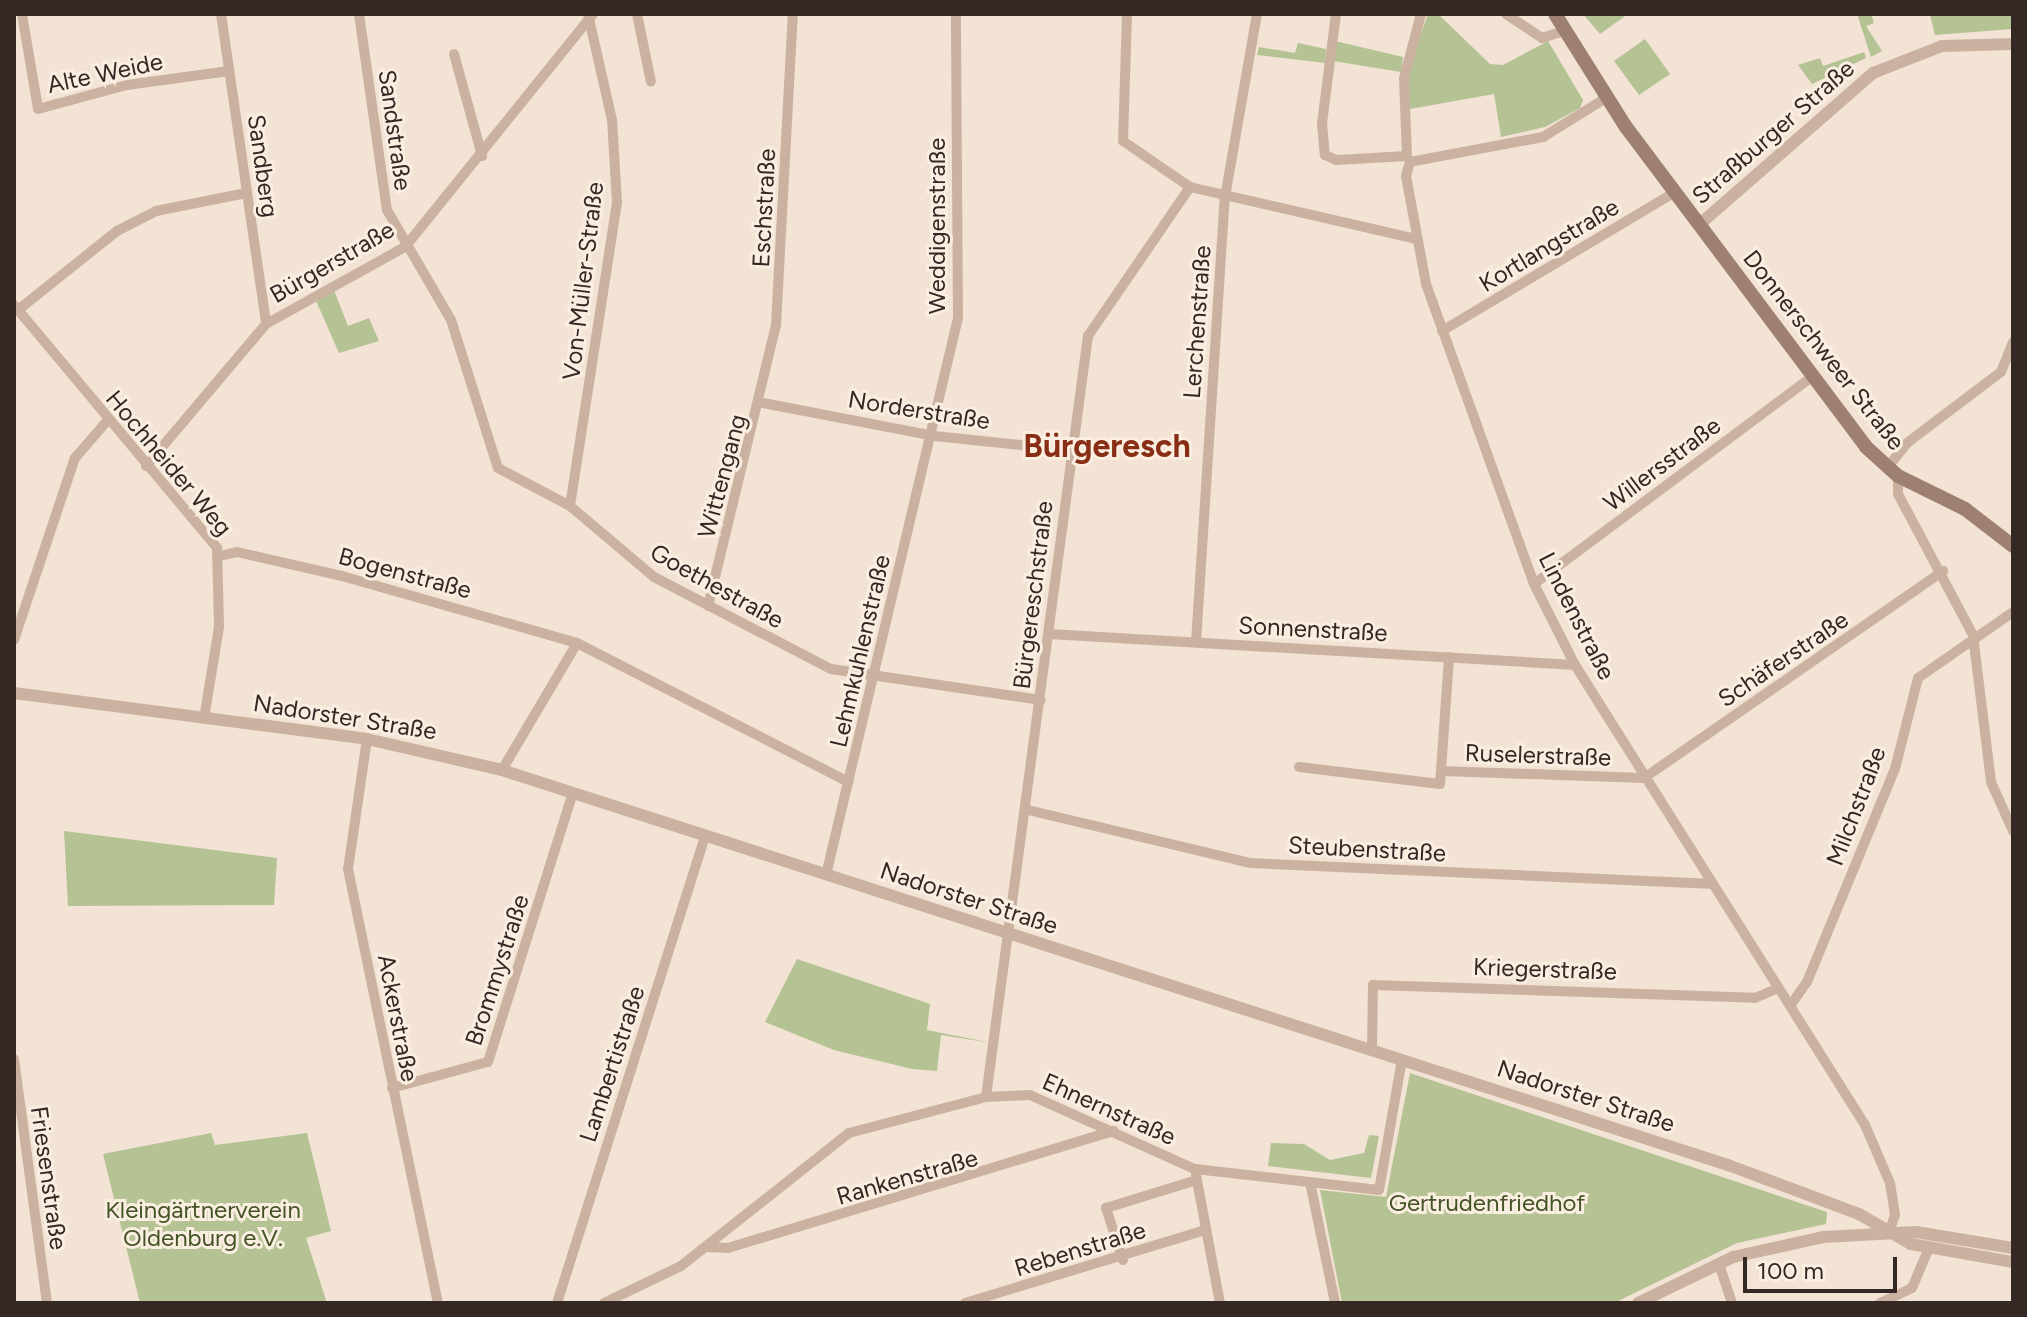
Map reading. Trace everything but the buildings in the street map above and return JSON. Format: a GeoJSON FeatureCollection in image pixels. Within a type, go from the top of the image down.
{"type":"FeatureCollection","features":[{"type":"Feature","properties":{"kind":"main road","name":"Donnerschweer Straße"},"geometry":{"type":"LineString","coordinates":[[1555,14],[1606,98],[1675,192],[1813,376],[1893,472]]}},
{"type":"Feature","properties":{"kind":"main road"},"geometry":{"type":"LineString","coordinates":[[1893,472],[1965,509],[2013,546]]}},
{"type":"Feature","properties":{"kind":"street","name":"Alte Weide"},"geometry":{"type":"LineString","coordinates":[[22,14],[38,109],[127,85],[229,71]]}},
{"type":"Feature","properties":{"kind":"street","name":"Sandberg"},"geometry":{"type":"LineString","coordinates":[[221,14],[266,324]]}},
{"type":"Feature","properties":{"kind":"street","name":"Sandstraße"},"geometry":{"type":"LineString","coordinates":[[359,14],[383,197],[405,247]]}},
{"type":"Feature","properties":{"kind":"street"},"geometry":{"type":"LineString","coordinates":[[637,14],[651,82]]}},
{"type":"Feature","properties":{"kind":"street","name":"Eschstraße"},"geometry":{"type":"LineString","coordinates":[[763,403],[783,249],[793,14]]}},
{"type":"Feature","properties":{"kind":"street","name":"Weddigenstraße"},"geometry":{"type":"LineString","coordinates":[[934,436],[958,318],[956,14]]}},
{"type":"Feature","properties":{"kind":"street"},"geometry":{"type":"LineString","coordinates":[[1127,14],[1123,141],[1190,187],[1417,239]]}},
{"type":"Feature","properties":{"kind":"street","name":"Lerchenstraße"},"geometry":{"type":"LineString","coordinates":[[1196,642],[1225,197],[1257,14]]}},
{"type":"Feature","properties":{"kind":"street"},"geometry":{"type":"LineString","coordinates":[[1336,14],[1323,98],[1325,155],[1409,159],[1543,137],[1606,98]]}},
{"type":"Feature","properties":{"kind":"street","name":"Lindenstraße"},"geometry":{"type":"LineString","coordinates":[[1421,14],[1404,78],[1409,159],[1406,176],[1417,239],[1442,331],[1534,584],[1575,665],[1709,884],[1790,1006],[1882,1159],[1895,1215],[1889,1232]]}},
{"type":"Feature","properties":{"kind":"street"},"geometry":{"type":"LineString","coordinates":[[1506,14],[1542,38],[1564,31]]}},
{"type":"Feature","properties":{"kind":"street","name":"Bürgerstraße"},"geometry":{"type":"LineString","coordinates":[[146,466],[266,324],[405,247],[482,156],[590,15]]}},
{"type":"Feature","properties":{"kind":"street","name":"Von-Müller-Straße"},"geometry":{"type":"LineString","coordinates":[[570,506],[617,203],[612,120],[590,15]]}},
{"type":"Feature","properties":{"kind":"street","name":"Straßburger Straße"},"geometry":{"type":"LineString","coordinates":[[1700,224],[1873,73],[1942,46],[2013,44]]}},
{"type":"Feature","properties":{"kind":"street"},"geometry":{"type":"LineString","coordinates":[[454,54],[482,156]]}},
{"type":"Feature","properties":{"kind":"street","name":"Bürgereschstraße"},"geometry":{"type":"LineString","coordinates":[[986,1097],[1013,935],[1070,450],[1088,336],[1190,187]]}},
{"type":"Feature","properties":{"kind":"street","name":"Kortlangstraße"},"geometry":{"type":"LineString","coordinates":[[1442,331],[1675,192]]}},
{"type":"Feature","properties":{"kind":"street"},"geometry":{"type":"LineString","coordinates":[[16,308],[117,231],[156,211],[246,193]]}},
{"type":"Feature","properties":{"kind":"street","name":"Goethestraße"},"geometry":{"type":"LineString","coordinates":[[405,247],[418,257],[451,320],[498,468],[570,506],[636,565],[831,669],[877,679],[1041,700]]}},
{"type":"Feature","properties":{"kind":"street","name":"Hochheider Weg"},"geometry":{"type":"LineString","coordinates":[[16,308],[220,556],[204,719]]}},
{"type":"Feature","properties":{"kind":"street"},"geometry":{"type":"LineString","coordinates":[[1893,472],[1907,443],[2001,372],[2013,342]]}},
{"type":"Feature","properties":{"kind":"street","name":"Willersstraße"},"geometry":{"type":"LineString","coordinates":[[1534,584],[1813,376]]}},
{"type":"Feature","properties":{"kind":"street","name":"Norderstraße"},"geometry":{"type":"LineString","coordinates":[[763,403],[934,436],[1070,450]]}},
{"type":"Feature","properties":{"kind":"street","name":"Wittengang"},"geometry":{"type":"LineString","coordinates":[[708,606],[763,403]]}},
{"type":"Feature","properties":{"kind":"street"},"geometry":{"type":"LineString","coordinates":[[14,640],[75,458],[107,421]]}},
{"type":"Feature","properties":{"kind":"street","name":"Lehmkuhlenstraße"},"geometry":{"type":"LineString","coordinates":[[826,875],[877,679],[934,436]]}},
{"type":"Feature","properties":{"kind":"street","name":"Donnerschweer Straße"},"geometry":{"type":"LineString","coordinates":[[1893,472],[1898,494],[1943,571],[1973,635],[1991,782],[2013,831]]}},
{"type":"Feature","properties":{"kind":"street","name":"Bogenstraße"},"geometry":{"type":"LineString","coordinates":[[220,556],[237,552],[342,576],[577,643],[849,782]]}},
{"type":"Feature","properties":{"kind":"street","name":"Schäferstraße"},"geometry":{"type":"LineString","coordinates":[[1644,778],[1943,571]]}},
{"type":"Feature","properties":{"kind":"street","name":"Milchstraße"},"geometry":{"type":"LineString","coordinates":[[1790,1006],[1807,982],[1895,769],[1918,678],[1973,635],[2013,612]]}},
{"type":"Feature","properties":{"kind":"street","name":"Sonnenstraße"},"geometry":{"type":"LineString","coordinates":[[1049,634],[1575,665]]}},
{"type":"Feature","properties":{"kind":"street"},"geometry":{"type":"LineString","coordinates":[[502,770],[577,643]]}},
{"type":"Feature","properties":{"kind":"street"},"geometry":{"type":"LineString","coordinates":[[1442,771],[1449,657]]}},
{"type":"Feature","properties":{"kind":"street","name":"Nadorster Straße"},"geometry":{"type":"LineString","coordinates":[[14,693],[367,739],[502,770],[1728,1165],[1859,1214],[1889,1232]]}},
{"type":"Feature","properties":{"kind":"street","name":"Ackerstraße"},"geometry":{"type":"LineString","coordinates":[[367,739],[348,869],[438,1303]]}},
{"type":"Feature","properties":{"kind":"street","name":"Ruselerstraße"},"geometry":{"type":"LineString","coordinates":[[1299,767],[1440,784],[1442,771],[1644,778]]}},
{"type":"Feature","properties":{"kind":"street","name":"Brommystraße"},"geometry":{"type":"LineString","coordinates":[[392,1088],[488,1062],[573,793]]}},
{"type":"Feature","properties":{"kind":"street","name":"Steubenstraße"},"geometry":{"type":"LineString","coordinates":[[1028,810],[1250,863],[1709,884]]}},
{"type":"Feature","properties":{"kind":"street","name":"Lambertistraße"},"geometry":{"type":"LineString","coordinates":[[557,1303],[705,837]]}},
{"type":"Feature","properties":{"kind":"street","name":"Kriegerstraße"},"geometry":{"type":"LineString","coordinates":[[1372,1049],[1373,985],[1755,998],[1778,988]]}},
{"type":"Feature","properties":{"kind":"street","name":"Friesenstraße"},"geometry":{"type":"LineString","coordinates":[[14,1059],[16,1096],[47,1303]]}},
{"type":"Feature","properties":{"kind":"street","name":"Ehnernstraße"},"geometry":{"type":"LineString","coordinates":[[604,1303],[707,1247],[849,1133],[986,1097],[1030,1095],[1114,1131],[1196,1174],[1379,1190],[1402,1060]]}},
{"type":"Feature","properties":{"kind":"street","name":"Rankenstraße"},"geometry":{"type":"LineString","coordinates":[[707,1247],[728,1248],[1024,1164],[1114,1131]]}},
{"type":"Feature","properties":{"kind":"street"},"geometry":{"type":"LineString","coordinates":[[1123,1260],[1106,1208],[1196,1174],[1220,1303]]}},
{"type":"Feature","properties":{"kind":"street"},"geometry":{"type":"LineString","coordinates":[[1310,1182],[1335,1303]]}},
{"type":"Feature","properties":{"kind":"street","name":"Rebenstraße"},"geometry":{"type":"LineString","coordinates":[[965,1303],[1123,1260],[1206,1230]]}},
{"type":"Feature","properties":{"kind":"street"},"geometry":{"type":"LineString","coordinates":[[1889,1232],[1929,1248],[2013,1262]]}},
{"type":"Feature","properties":{"kind":"street"},"geometry":{"type":"LineString","coordinates":[[1638,1303],[1801,1241],[1889,1232],[2013,1248]]}},
{"type":"Feature","properties":{"kind":"street"},"geometry":{"type":"LineString","coordinates":[[1880,1303],[1903,1299],[1919,1279],[1929,1248]]}},
{"type":"Feature","properties":{"kind":"street"},"geometry":{"type":"LineString","coordinates":[[1721,1269],[1732,1303]]}},
{"type":"Feature","properties":{"kind":"green space"},"geometry":{"type":"Polygon","coordinates":[[[1428,14],[1438,14],[1490,64],[1503,65],[1548,41],[1583,100],[1580,108],[1545,127],[1501,137],[1494,94],[1410,109],[1408,68],[1428,14]]]}},
{"type":"Feature","properties":{"kind":"green space"},"geometry":{"type":"Polygon","coordinates":[[[1583,14],[1628,14],[1600,34],[1583,14]]]}},
{"type":"Feature","properties":{"kind":"green space"},"geometry":{"type":"Polygon","coordinates":[[[1857,14],[1871,14],[1874,23],[1866,26],[1882,51],[1871,57],[1857,14]]]}},
{"type":"Feature","properties":{"kind":"green space"},"geometry":{"type":"Polygon","coordinates":[[[2013,14],[2013,29],[1935,35],[1930,15],[2013,14]]]}},
{"type":"Feature","properties":{"kind":"green space"},"geometry":{"type":"Polygon","coordinates":[[[1645,39],[1670,74],[1639,95],[1614,61],[1645,39]]]}},
{"type":"Feature","properties":{"kind":"green space"},"geometry":{"type":"Polygon","coordinates":[[[1335,41],[1403,57],[1401,72],[1333,61],[1335,41]]]}},
{"type":"Feature","properties":{"kind":"green space"},"geometry":{"type":"Polygon","coordinates":[[[1298,43],[1326,49],[1325,63],[1257,55],[1259,47],[1295,53],[1298,43]]]}},
{"type":"Feature","properties":{"kind":"green space"},"geometry":{"type":"Polygon","coordinates":[[[1864,52],[1866,58],[1812,84],[1798,65],[1820,58],[1823,66],[1864,52]]]}},
{"type":"Feature","properties":{"kind":"green space"},"geometry":{"type":"Polygon","coordinates":[[[332,285],[348,326],[369,318],[379,341],[339,353],[313,294],[332,285]]]}},
{"type":"Feature","properties":{"kind":"green space"},"geometry":{"type":"Polygon","coordinates":[[[64,831],[277,858],[274,905],[68,906],[64,831]]]}},
{"type":"Feature","properties":{"kind":"green space"},"geometry":{"type":"Polygon","coordinates":[[[797,959],[930,1004],[927,1030],[992,1043],[941,1035],[937,1071],[912,1069],[834,1050],[765,1022],[797,959]]]}},
{"type":"Feature","properties":{"kind":"green space","name":"Gertrudenfriedhof"},"geometry":{"type":"Polygon","coordinates":[[[1410,1073],[1827,1212],[1826,1224],[1737,1243],[1614,1303],[1342,1303],[1320,1190],[1386,1197],[1410,1073]]]}},
{"type":"Feature","properties":{"kind":"green space","name":"Kleingärtnerverein Oldenburg e.V."},"geometry":{"type":"Polygon","coordinates":[[[211,1133],[215,1145],[307,1133],[331,1231],[306,1238],[327,1303],[140,1303],[103,1154],[211,1133]]]}},
{"type":"Feature","properties":{"kind":"green space"},"geometry":{"type":"Polygon","coordinates":[[[1369,1135],[1379,1136],[1371,1178],[1268,1166],[1271,1143],[1304,1144],[1330,1160],[1364,1153],[1369,1135]]]}},
{"type":"Feature","properties":{"kind":"district","name":"Bürgeresch"},"geometry":{"type":"Point","coordinates":[1107,446]}}]}
